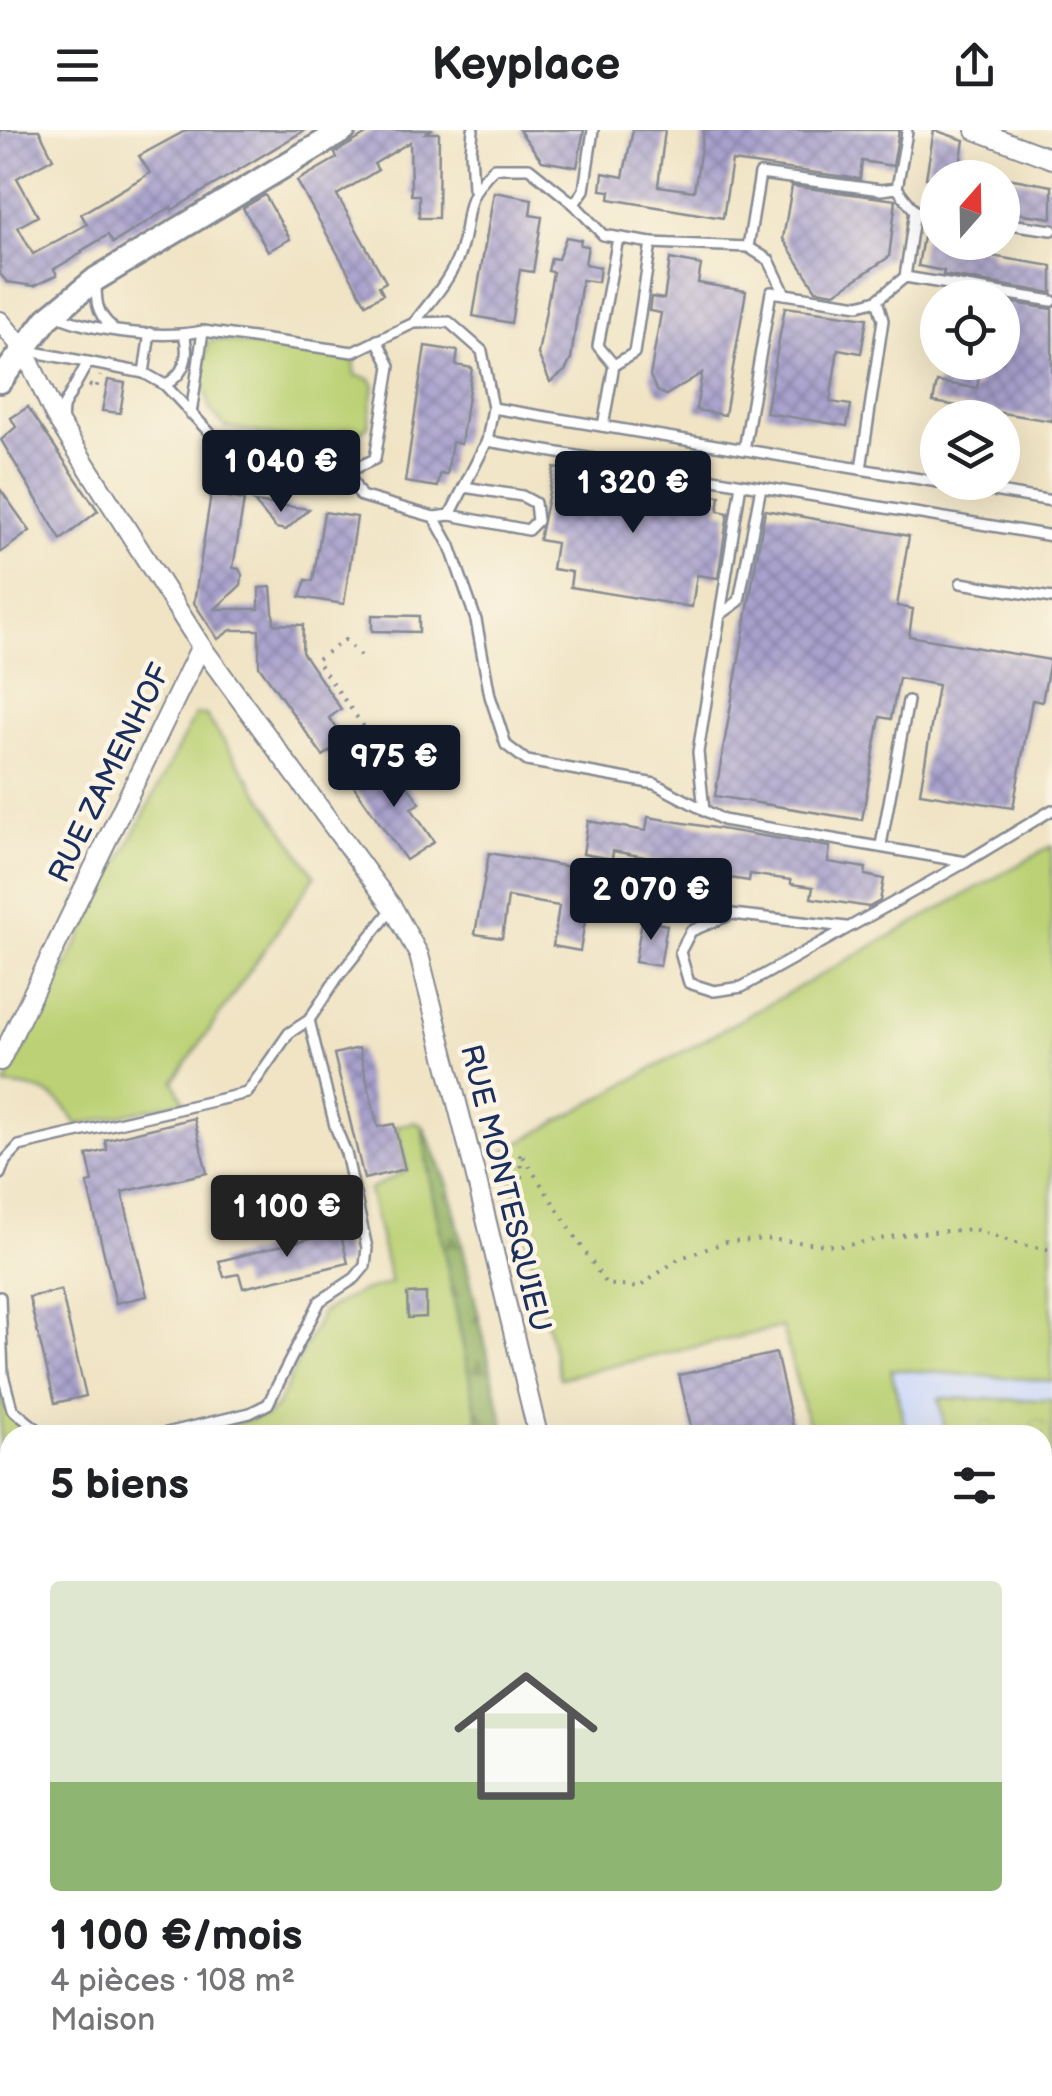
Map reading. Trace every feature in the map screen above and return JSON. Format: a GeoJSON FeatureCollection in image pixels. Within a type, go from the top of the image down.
{"type":"FeatureCollection","features":[{"type":"Feature","properties":{"kind":"street"},"geometry":{"type":"LineString","coordinates":[[0,381],[53,314],[96,279],[344,130]]}},
{"type":"Feature","properties":{"kind":"street"},"geometry":{"type":"LineString","coordinates":[[975,130],[1052,159]]}},
{"type":"Feature","properties":{"kind":"street","name":"RUE ZAMENHOF"},"geometry":{"type":"LineString","coordinates":[[0,321],[24,350],[58,422],[201,646],[0,1061]]}},
{"type":"Feature","properties":{"kind":"street","name":"RUE MONTESQUIEU"},"geometry":{"type":"LineString","coordinates":[[201,646],[393,908],[419,956],[536,1425]]}},
{"type":"Feature","properties":{"kind":"lane"},"geometry":{"type":"LineString","coordinates":[[414,323],[441,288],[458,256],[473,188],[473,130]]}},
{"type":"Feature","properties":{"kind":"lane"},"geometry":{"type":"LineString","coordinates":[[574,204],[584,190],[593,130]]}},
{"type":"Feature","properties":{"kind":"lane"},"geometry":{"type":"LineString","coordinates":[[907,132],[897,188],[914,210],[920,211]]}},
{"type":"Feature","properties":{"kind":"lane"},"geometry":{"type":"LineString","coordinates":[[473,188],[494,168],[529,168],[574,204],[604,235],[651,243],[748,247],[769,260],[786,294]]}},
{"type":"Feature","properties":{"kind":"lane"},"geometry":{"type":"LineString","coordinates":[[748,247],[760,174],[881,190],[897,188]]}},
{"type":"Feature","properties":{"kind":"lane"},"geometry":{"type":"LineString","coordinates":[[744,450],[771,292],[859,305],[877,300],[905,277],[914,210]]}},
{"type":"Feature","properties":{"kind":"lane"},"geometry":{"type":"LineString","coordinates":[[1020,226],[1052,230]]}},
{"type":"Feature","properties":{"kind":"lane"},"geometry":{"type":"LineString","coordinates":[[604,426],[614,365],[598,346],[618,238]]}},
{"type":"Feature","properties":{"kind":"lane"},"geometry":{"type":"LineString","coordinates":[[614,365],[634,353],[651,243]]}},
{"type":"Feature","properties":{"kind":"lane"},"geometry":{"type":"LineString","coordinates":[[905,277],[1052,301]]}},
{"type":"Feature","properties":{"kind":"lane"},"geometry":{"type":"LineString","coordinates":[[96,279],[101,318],[112,328]]}},
{"type":"Feature","properties":{"kind":"lane"},"geometry":{"type":"LineString","coordinates":[[861,469],[883,320],[877,300]]}},
{"type":"Feature","properties":{"kind":"lane"},"geometry":{"type":"LineString","coordinates":[[53,314],[68,320],[150,333],[202,331],[354,352],[414,323],[449,322],[482,351],[493,408],[487,442],[450,515]]}},
{"type":"Feature","properties":{"kind":"lane"},"geometry":{"type":"LineString","coordinates":[[191,414],[202,331]]}},
{"type":"Feature","properties":{"kind":"lane"},"geometry":{"type":"LineString","coordinates":[[144,373],[150,333]]}},
{"type":"Feature","properties":{"kind":"lane"},"geometry":{"type":"LineString","coordinates":[[165,385],[178,378],[184,366],[188,346],[184,334]]}},
{"type":"Feature","properties":{"kind":"lane"},"geometry":{"type":"LineString","coordinates":[[24,350],[144,373],[165,385],[222,446],[269,459],[347,472],[374,459],[390,366],[377,340]]}},
{"type":"Feature","properties":{"kind":"lane"},"geometry":{"type":"LineString","coordinates":[[58,422],[88,362]]}},
{"type":"Feature","properties":{"kind":"lane"},"geometry":{"type":"LineString","coordinates":[[493,408],[920,479]]}},
{"type":"Feature","properties":{"kind":"lane"},"geometry":{"type":"LineString","coordinates":[[487,442],[1052,536]]}},
{"type":"Feature","properties":{"kind":"lane"},"geometry":{"type":"LineString","coordinates":[[347,472],[362,496],[434,518],[450,515],[528,530],[537,521],[535,503],[522,496],[464,487]]}},
{"type":"Feature","properties":{"kind":"lane"},"geometry":{"type":"LineString","coordinates":[[704,811],[698,752],[741,484]]}},
{"type":"Feature","properties":{"kind":"lane"},"geometry":{"type":"LineString","coordinates":[[721,614],[739,601],[761,488]]}},
{"type":"Feature","properties":{"kind":"lane"},"geometry":{"type":"LineString","coordinates":[[1020,496],[1052,501]]}},
{"type":"Feature","properties":{"kind":"lane"},"geometry":{"type":"LineString","coordinates":[[434,518],[450,546],[476,620],[490,696],[506,745],[527,761],[655,784],[723,820],[966,862]]}},
{"type":"Feature","properties":{"kind":"lane"},"geometry":{"type":"LineString","coordinates":[[961,583],[1052,598]]}},
{"type":"Feature","properties":{"kind":"lane"},"geometry":{"type":"LineString","coordinates":[[882,845],[908,701]]}},
{"type":"Feature","properties":{"kind":"lane"},"geometry":{"type":"LineString","coordinates":[[846,928],[732,914],[691,931],[680,952],[689,984],[714,992],[742,988],[1052,810]]}},
{"type":"Feature","properties":{"kind":"lane"},"geometry":{"type":"LineString","coordinates":[[0,1174],[19,1146],[247,1093],[289,1033],[310,1020],[337,978],[393,908]]}},
{"type":"Feature","properties":{"kind":"lane"},"geometry":{"type":"LineString","coordinates":[[200,1425],[250,1413],[268,1404],[320,1300],[355,1278],[366,1266],[367,1248],[346,1153],[310,1020]]}},
{"type":"Feature","properties":{"kind":"lane"},"geometry":{"type":"LineString","coordinates":[[0,1297],[3,1376],[12,1408],[32,1425]]}},
{"type":"Feature","properties":{"kind":"path"},"geometry":{"type":"LineString","coordinates":[[360,656],[345,640],[316,660],[374,740]]}},
{"type":"Feature","properties":{"kind":"path"},"geometry":{"type":"LineString","coordinates":[[470,1151],[484,1149],[522,1192],[520,1152],[606,1284],[638,1288],[678,1259],[726,1242],[765,1239],[842,1246],[907,1234],[974,1229],[1052,1250]]}},
{"type":"Feature","properties":{"kind":"shaded area"},"geometry":{"type":"Polygon","coordinates":[[[890,1369],[1052,1381],[1052,1425],[904,1425],[890,1369]]]}},
{"type":"Feature","properties":{"kind":"green space"},"geometry":{"type":"Polygon","coordinates":[[[219,340],[355,361],[354,375],[370,379],[374,385],[368,426],[359,433],[344,430],[341,448],[225,427],[210,410],[202,375],[208,342],[219,340]]]}},
{"type":"Feature","properties":{"kind":"green space"},"geometry":{"type":"Polygon","coordinates":[[[195,715],[206,715],[315,876],[174,1081],[184,1101],[77,1125],[55,1098],[29,1088],[5,1085],[195,715]]]}},
{"type":"Feature","properties":{"kind":"green space"},"geometry":{"type":"Polygon","coordinates":[[[1052,846],[1052,1381],[891,1369],[905,1425],[808,1425],[782,1327],[560,1378],[505,1151],[1052,846]]]}},
{"type":"Feature","properties":{"kind":"green space"},"geometry":{"type":"Polygon","coordinates":[[[414,1122],[423,1126],[428,1171],[479,1425],[226,1425],[267,1415],[277,1406],[322,1312],[360,1292],[391,1283],[369,1190],[407,1170],[397,1126],[414,1122]]]}},
{"type":"Feature","properties":{"kind":"green space"},"geometry":{"type":"Polygon","coordinates":[[[423,1126],[449,1187],[504,1425],[479,1425],[428,1171],[423,1126]]]}},
{"type":"Feature","properties":{"kind":"green space"},"geometry":{"type":"Polygon","coordinates":[[[0,1393],[9,1412],[23,1425],[0,1425],[0,1393]]]}},
{"type":"Feature","properties":{"kind":"green space"},"geometry":{"type":"Polygon","coordinates":[[[939,1398],[1052,1400],[1052,1425],[944,1425],[939,1398]]]}},
{"type":"Feature","properties":{"kind":"building"},"geometry":{"type":"Polygon","coordinates":[[[0,130],[39,130],[53,158],[17,178],[38,216],[18,227],[33,254],[87,224],[81,214],[150,173],[139,156],[187,130],[305,130],[113,243],[108,235],[54,269],[57,275],[34,286],[7,282],[0,274],[0,130]]]}},
{"type":"Feature","properties":{"kind":"building"},"geometry":{"type":"Polygon","coordinates":[[[373,130],[439,133],[438,218],[419,218],[419,195],[411,195],[410,142],[374,164],[378,170],[337,195],[386,282],[379,286],[383,294],[366,304],[297,181],[337,158],[335,153],[373,130]]]}},
{"type":"Feature","properties":{"kind":"building"},"geometry":{"type":"Polygon","coordinates":[[[519,130],[584,130],[577,167],[542,161],[519,130]]]}},
{"type":"Feature","properties":{"kind":"building"},"geometry":{"type":"Polygon","coordinates":[[[633,130],[665,130],[658,186],[694,191],[704,130],[899,130],[893,166],[862,161],[860,179],[732,161],[723,218],[609,199],[610,191],[601,190],[603,173],[623,177],[633,130]]]}},
{"type":"Feature","properties":{"kind":"building"},"geometry":{"type":"Polygon","coordinates":[[[934,130],[964,140],[961,160],[929,160],[934,130]]]}},
{"type":"Feature","properties":{"kind":"building"},"geometry":{"type":"Polygon","coordinates":[[[1020,180],[1052,186],[1052,218],[1020,214],[1020,180]]]}},
{"type":"Feature","properties":{"kind":"building"},"geometry":{"type":"Polygon","coordinates":[[[792,186],[896,200],[889,257],[835,293],[816,290],[783,239],[792,186]]]}},
{"type":"Feature","properties":{"kind":"building"},"geometry":{"type":"Polygon","coordinates":[[[494,192],[532,199],[530,215],[542,217],[533,272],[520,270],[511,323],[473,316],[494,192]]]}},
{"type":"Feature","properties":{"kind":"building"},"geometry":{"type":"Polygon","coordinates":[[[265,195],[290,239],[268,251],[243,208],[265,195]]]}},
{"type":"Feature","properties":{"kind":"building"},"geometry":{"type":"Polygon","coordinates":[[[566,237],[588,246],[585,264],[600,267],[598,282],[582,280],[571,359],[565,371],[550,382],[538,354],[553,272],[548,271],[551,258],[558,259],[566,237]]]}},
{"type":"Feature","properties":{"kind":"building"},"geometry":{"type":"Polygon","coordinates":[[[920,254],[920,260],[1015,260],[1052,266],[1052,293],[1020,288],[1020,280],[973,280],[918,266],[920,254]]]}},
{"type":"Feature","properties":{"kind":"building"},"geometry":{"type":"Polygon","coordinates":[[[670,259],[701,265],[698,283],[746,291],[725,415],[696,410],[702,373],[666,395],[657,391],[650,376],[661,313],[649,311],[651,297],[664,299],[670,259]]]}},
{"type":"Feature","properties":{"kind":"building"},"geometry":{"type":"Polygon","coordinates":[[[1020,304],[1052,309],[1052,421],[1020,416],[1020,400],[933,400],[937,382],[977,388],[978,380],[1020,380],[1020,304]]]}},
{"type":"Feature","properties":{"kind":"building"},"geometry":{"type":"Polygon","coordinates":[[[785,307],[867,318],[861,353],[838,349],[830,402],[851,405],[847,426],[766,413],[785,307]]]}},
{"type":"Feature","properties":{"kind":"building"},"geometry":{"type":"Polygon","coordinates":[[[425,346],[458,351],[456,365],[472,368],[461,444],[452,442],[447,475],[440,474],[438,487],[405,482],[425,346]]]}},
{"type":"Feature","properties":{"kind":"building"},"geometry":{"type":"Polygon","coordinates":[[[108,380],[125,383],[120,413],[102,411],[108,380]]]}},
{"type":"Feature","properties":{"kind":"building"},"geometry":{"type":"Polygon","coordinates":[[[28,407],[98,511],[61,540],[1,440],[16,427],[11,418],[28,407]]]}},
{"type":"Feature","properties":{"kind":"building"},"geometry":{"type":"Polygon","coordinates":[[[554,468],[720,496],[718,511],[728,513],[718,578],[697,575],[692,607],[570,587],[572,572],[552,569],[556,543],[539,540],[554,468]]]}},
{"type":"Feature","properties":{"kind":"building"},"geometry":{"type":"Polygon","coordinates":[[[0,489],[30,531],[0,553],[0,489]]]}},
{"type":"Feature","properties":{"kind":"building"},"geometry":{"type":"Polygon","coordinates":[[[211,494],[244,500],[233,568],[242,575],[241,585],[215,609],[259,609],[259,588],[271,587],[274,624],[303,625],[302,652],[341,709],[329,718],[346,740],[323,756],[259,666],[259,630],[231,630],[218,639],[194,603],[211,494]]]}},
{"type":"Feature","properties":{"kind":"building"},"geometry":{"type":"Polygon","coordinates":[[[254,502],[309,509],[286,530],[276,528],[254,502]]]}},
{"type":"Feature","properties":{"kind":"building"},"geometry":{"type":"Polygon","coordinates":[[[765,510],[909,536],[897,606],[913,609],[909,636],[1050,660],[1042,702],[1032,700],[1013,808],[920,793],[938,685],[899,678],[891,719],[880,717],[862,820],[715,796],[765,510]]]}},
{"type":"Feature","properties":{"kind":"building"},"geometry":{"type":"Polygon","coordinates":[[[324,512],[357,517],[344,604],[300,597],[306,580],[313,581],[324,512]]]}},
{"type":"Feature","properties":{"kind":"building"},"geometry":{"type":"Polygon","coordinates":[[[372,615],[419,616],[419,632],[372,631],[372,615]]]}},
{"type":"Feature","properties":{"kind":"building"},"geometry":{"type":"Polygon","coordinates":[[[384,762],[394,777],[399,774],[420,803],[411,808],[434,842],[406,860],[353,785],[384,762]]]}},
{"type":"Feature","properties":{"kind":"building"},"geometry":{"type":"Polygon","coordinates":[[[648,817],[830,847],[828,862],[866,868],[865,875],[884,879],[880,901],[869,907],[811,898],[813,887],[791,884],[791,880],[750,874],[749,881],[711,875],[713,868],[613,851],[612,859],[583,854],[588,821],[646,831],[648,817]]]}},
{"type":"Feature","properties":{"kind":"building"},"geometry":{"type":"Polygon","coordinates":[[[489,853],[593,871],[580,951],[553,946],[559,906],[508,897],[502,938],[475,934],[489,853]]]}},
{"type":"Feature","properties":{"kind":"building"},"geometry":{"type":"Polygon","coordinates":[[[642,920],[667,925],[660,966],[635,962],[642,920]]]}},
{"type":"Feature","properties":{"kind":"building"},"geometry":{"type":"Polygon","coordinates":[[[359,1048],[378,1127],[394,1124],[405,1169],[364,1179],[334,1054],[359,1048]]]}},
{"type":"Feature","properties":{"kind":"building"},"geometry":{"type":"Polygon","coordinates":[[[194,1118],[207,1173],[122,1192],[147,1296],[116,1303],[87,1183],[93,1182],[87,1155],[107,1150],[105,1140],[194,1118]]]}},
{"type":"Feature","properties":{"kind":"building"},"geometry":{"type":"Polygon","coordinates":[[[340,1231],[348,1263],[243,1288],[239,1274],[224,1277],[219,1261],[340,1231]]]}},
{"type":"Feature","properties":{"kind":"building"},"geometry":{"type":"Polygon","coordinates":[[[61,1290],[86,1396],[55,1403],[29,1297],[61,1290]]]}},
{"type":"Feature","properties":{"kind":"building"},"geometry":{"type":"Polygon","coordinates":[[[426,1293],[426,1317],[408,1318],[407,1294],[426,1293]]]}},
{"type":"Feature","properties":{"kind":"building"},"geometry":{"type":"Polygon","coordinates":[[[776,1353],[793,1425],[691,1425],[679,1375],[776,1353]]]}}]}
